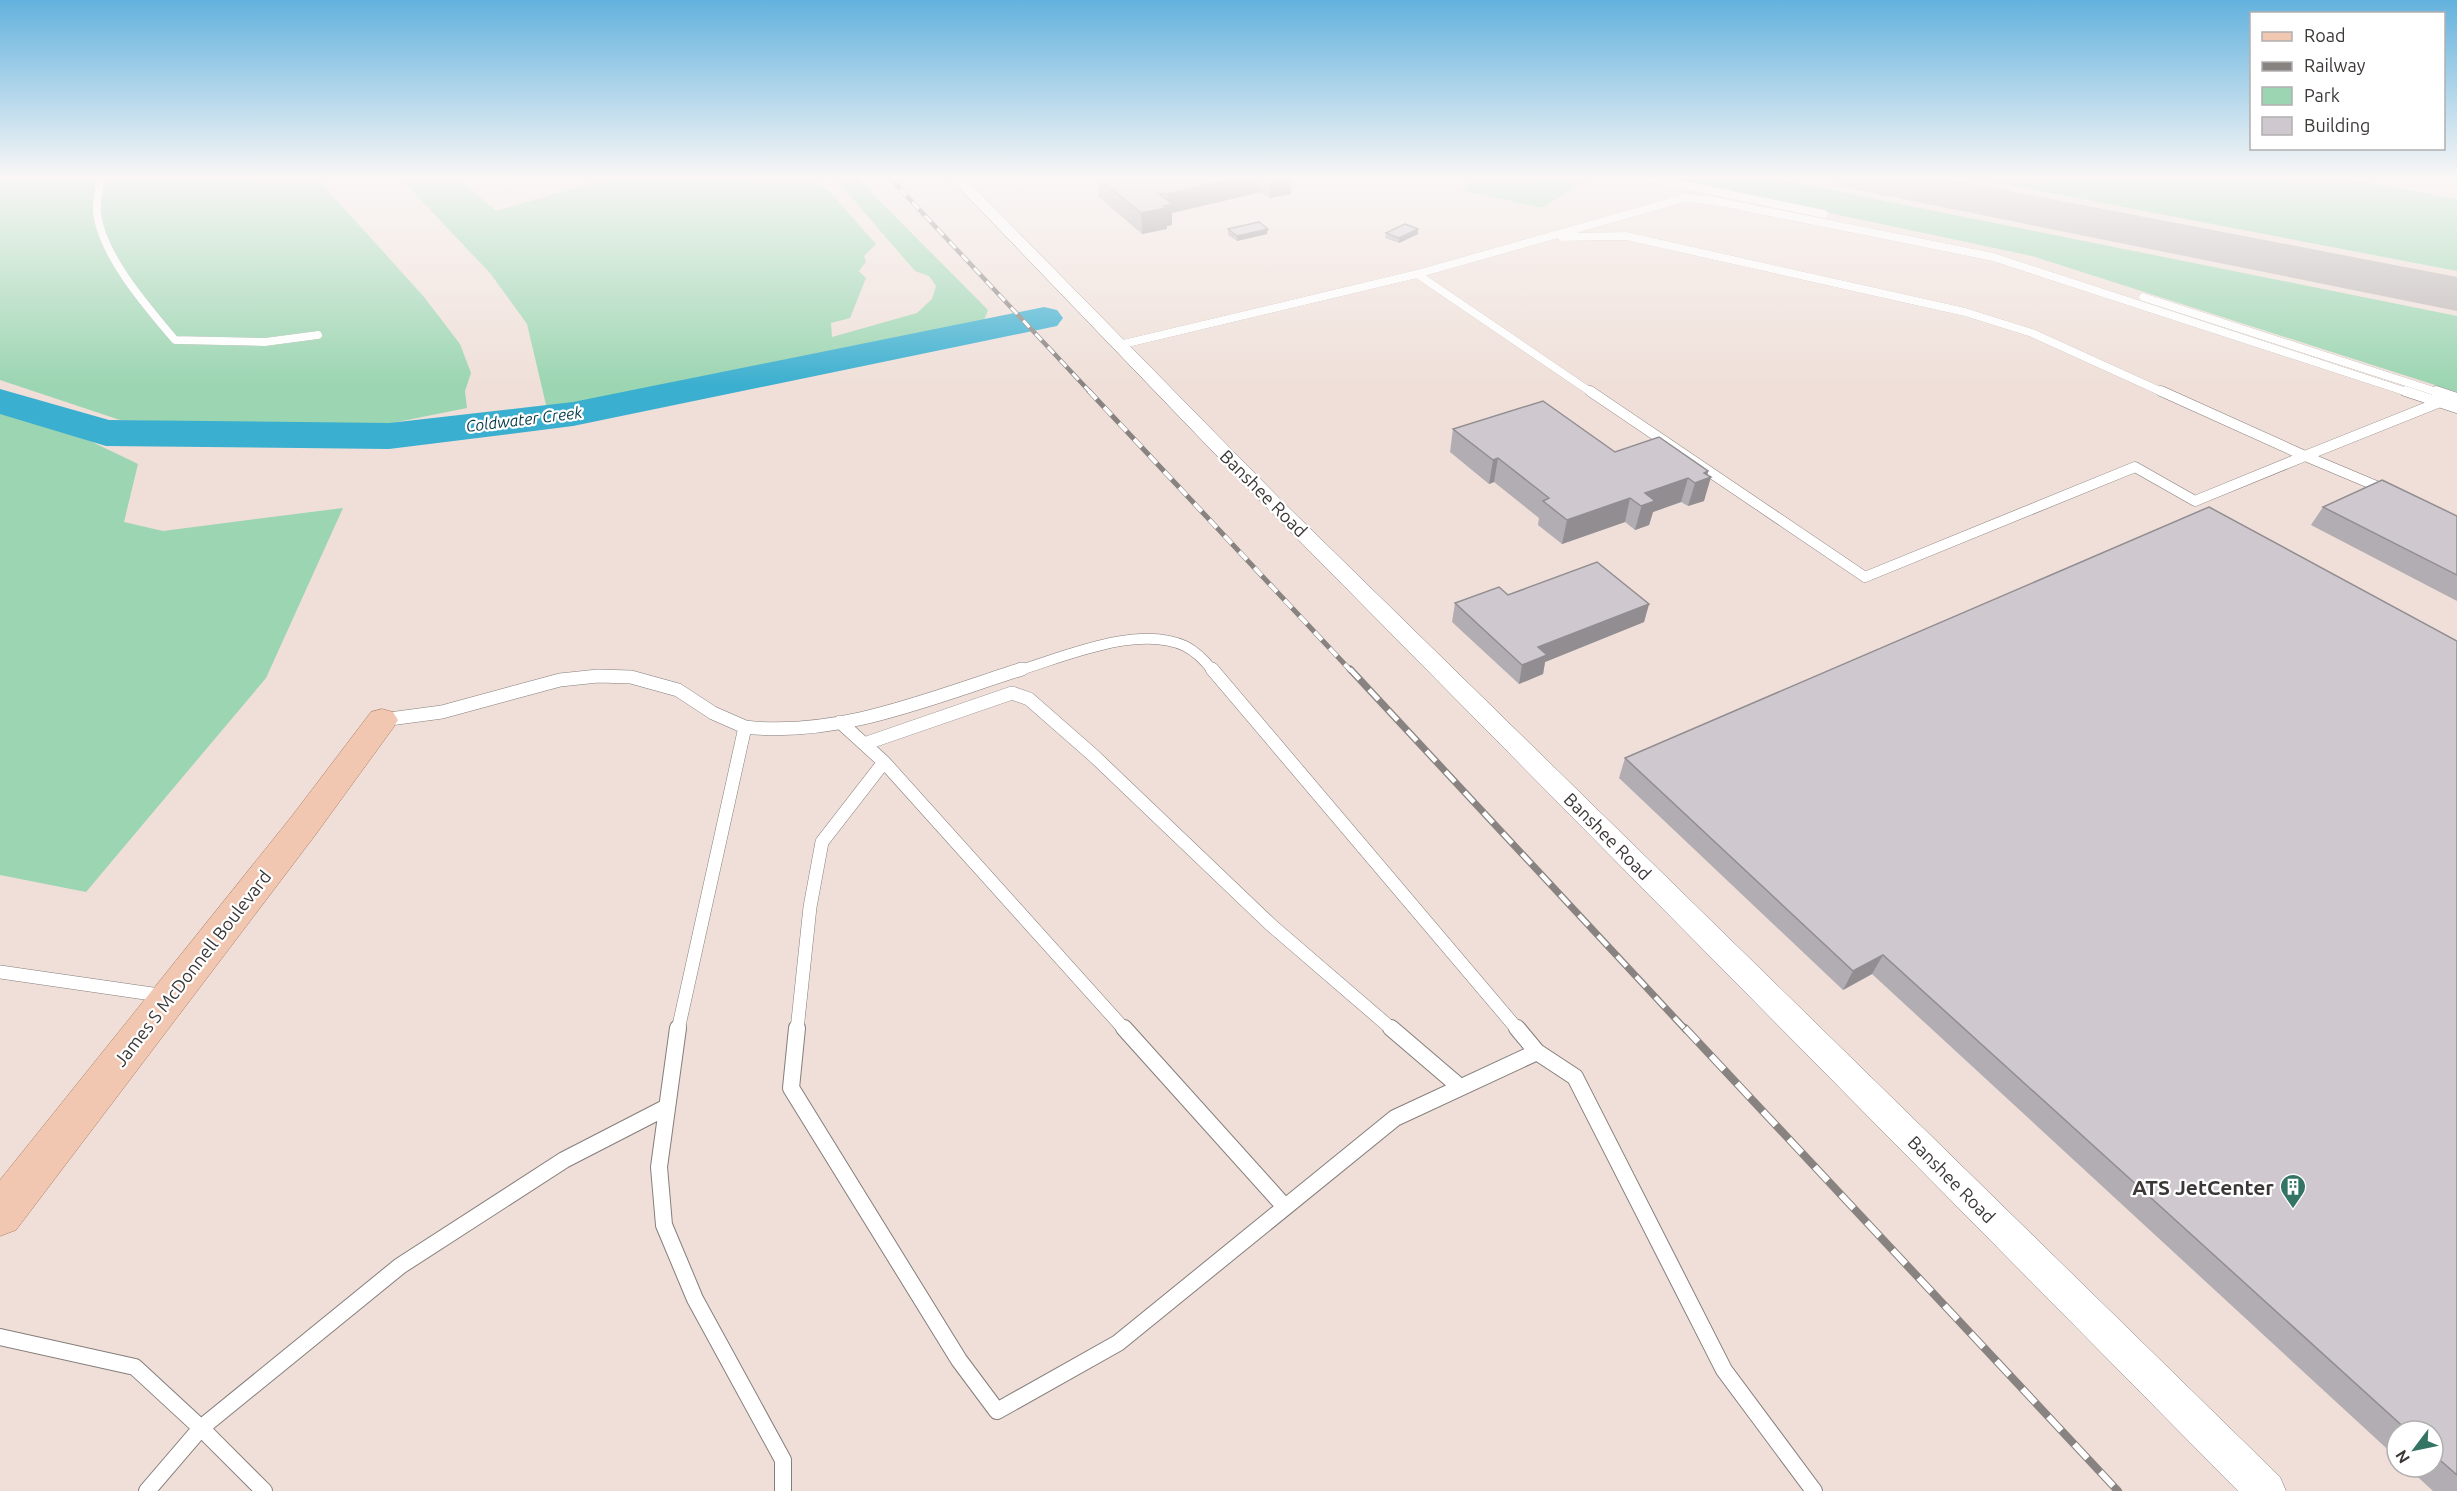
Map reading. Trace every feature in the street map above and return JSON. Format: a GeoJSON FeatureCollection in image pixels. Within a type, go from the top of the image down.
{"type":"FeatureCollection","features":[{"type":"Feature","properties":{"kind":"main road","name":"James S McDonnell Boulevard"},"geometry":{"type":"LineString","coordinates":[[0,1215],[304,825],[382,720]]}},
{"type":"Feature","properties":{"kind":"street","name":"Banshee Road"},"geometry":{"type":"LineString","coordinates":[[1023,246],[1284,515],[2266,1491]]}},
{"type":"Feature","properties":{"kind":"lane"},"geometry":{"type":"LineString","coordinates":[[109,246],[149,310],[176,340],[244,344],[286,342],[318,335]]}},
{"type":"Feature","properties":{"kind":"lane"},"geometry":{"type":"LineString","coordinates":[[1119,345],[1417,274],[1514,246]]}},
{"type":"Feature","properties":{"kind":"lane"},"geometry":{"type":"LineString","coordinates":[[1669,246],[1965,312],[2032,333],[2304,456],[2392,492]]}},
{"type":"Feature","properties":{"kind":"lane"},"geometry":{"type":"LineString","coordinates":[[1937,246],[1994,257],[2457,408]]}},
{"type":"Feature","properties":{"kind":"lane"},"geometry":{"type":"LineString","coordinates":[[1970,246],[2014,255],[2457,398]]}},
{"type":"Feature","properties":{"kind":"lane"},"geometry":{"type":"LineString","coordinates":[[1417,274],[1865,577],[2135,467],[2195,501],[2440,402]]}},
{"type":"Feature","properties":{"kind":"lane"},"geometry":{"type":"LineString","coordinates":[[382,720],[442,712],[560,680],[598,676],[631,677],[678,690],[713,713],[746,727],[778,731],[840,722],[1125,641],[1155,638],[1187,647],[1207,664],[1537,1052],[1575,1077],[1724,1370],[1814,1491]]}},
{"type":"Feature","properties":{"kind":"lane"},"geometry":{"type":"LineString","coordinates":[[864,744],[1012,693],[1029,699],[1094,756],[1270,925],[1460,1088]]}},
{"type":"Feature","properties":{"kind":"lane"},"geometry":{"type":"LineString","coordinates":[[840,722],[884,762],[1285,1207]]}},
{"type":"Feature","properties":{"kind":"lane"},"geometry":{"type":"LineString","coordinates":[[746,727],[673,1050],[659,1167],[664,1225],[695,1299],[783,1460],[783,1491]]}},
{"type":"Feature","properties":{"kind":"lane"},"geometry":{"type":"LineString","coordinates":[[884,762],[822,842],[810,907],[790,1088],[959,1360],[997,1411],[1118,1343],[1395,1118],[1537,1052]]}},
{"type":"Feature","properties":{"kind":"lane"},"geometry":{"type":"LineString","coordinates":[[0,972],[170,996]]}},
{"type":"Feature","properties":{"kind":"lane"},"geometry":{"type":"LineString","coordinates":[[147,1491],[201,1428],[400,1266],[564,1160],[667,1107]]}},
{"type":"Feature","properties":{"kind":"lane"},"geometry":{"type":"LineString","coordinates":[[0,1337],[40,1344],[135,1367],[264,1491]]}},
{"type":"Feature","properties":{"kind":"shaded area"},"geometry":{"type":"Polygon","coordinates":[[[0,246],[2457,246],[2457,1491],[0,1491],[0,246]]]}},
{"type":"Feature","properties":{"kind":"green space"},"geometry":{"type":"Polygon","coordinates":[[[0,246],[378,246],[424,297],[460,344],[471,373],[465,391],[467,408],[392,423],[293,426],[120,420],[0,380],[0,246]]]}},
{"type":"Feature","properties":{"kind":"green space"},"geometry":{"type":"Polygon","coordinates":[[[464,246],[874,246],[864,256],[866,262],[859,271],[866,278],[850,318],[831,323],[832,337],[917,313],[932,299],[936,286],[929,276],[915,271],[893,246],[924,246],[988,310],[983,323],[547,409],[527,324],[490,273],[464,246]]]}},
{"type":"Feature","properties":{"kind":"green space"},"geometry":{"type":"Polygon","coordinates":[[[1983,246],[2107,246],[2457,316],[2457,392],[2032,256],[1983,246]]]}},
{"type":"Feature","properties":{"kind":"green space"},"geometry":{"type":"Polygon","coordinates":[[[2325,246],[2457,246],[2457,271],[2325,246]]]}},
{"type":"Feature","properties":{"kind":"green space"},"geometry":{"type":"Polygon","coordinates":[[[0,412],[86,439],[138,464],[124,522],[163,531],[343,508],[266,678],[86,892],[0,875],[0,412]]]}},
{"type":"Feature","properties":{"kind":"building"},"geometry":{"type":"Polygon","coordinates":[[[1543,401],[1615,452],[1659,437],[1708,471],[1704,473],[1711,477],[1695,483],[1688,478],[1645,493],[1655,501],[1641,506],[1630,498],[1567,520],[1543,501],[1549,498],[1498,458],[1493,460],[1453,429],[1543,401]]]}},
{"type":"Feature","properties":{"kind":"building"},"geometry":{"type":"Polygon","coordinates":[[[2382,480],[2457,516],[2457,575],[2323,507],[2382,480]]]}},
{"type":"Feature","properties":{"kind":"building","name":"ATS JetCenter"},"geometry":{"type":"Polygon","coordinates":[[[2209,507],[2457,641],[2457,1475],[2445,1464],[2445,1419],[2395,1419],[1883,955],[1853,971],[1625,758],[2209,507]]]}},
{"type":"Feature","properties":{"kind":"building"},"geometry":{"type":"Polygon","coordinates":[[[1597,562],[1649,604],[1538,647],[1547,655],[1522,665],[1455,603],[1499,587],[1508,595],[1597,562]]]}},
{"type":"Feature","properties":{"kind":"waterway","name":"Coldwater Creek"},"geometry":{"type":"LineString","coordinates":[[0,401],[106,433],[389,436],[573,414],[1044,318]]}},
{"type":"Feature","properties":{"kind":"taxiway"},"geometry":{"type":"LineString","coordinates":[[2211,246],[2457,294]]}},
{"type":"Feature","properties":{"kind":"railway"},"geometry":{"type":"LineString","coordinates":[[953,246],[1091,393]]}},
{"type":"Feature","properties":{"kind":"railway"},"geometry":{"type":"LineString","coordinates":[[1089,391],[1351,671]]}},
{"type":"Feature","properties":{"kind":"railway"},"geometry":{"type":"LineString","coordinates":[[1350,669],[1686,1030]]}},
{"type":"Feature","properties":{"kind":"railway"},"geometry":{"type":"LineString","coordinates":[[1685,1028],[2118,1491]]}},
{"type":"Feature","properties":{"kind":"place","name":"ATS JetCenter"},"geometry":{"type":"Point","coordinates":[2293,1210]}}]}
